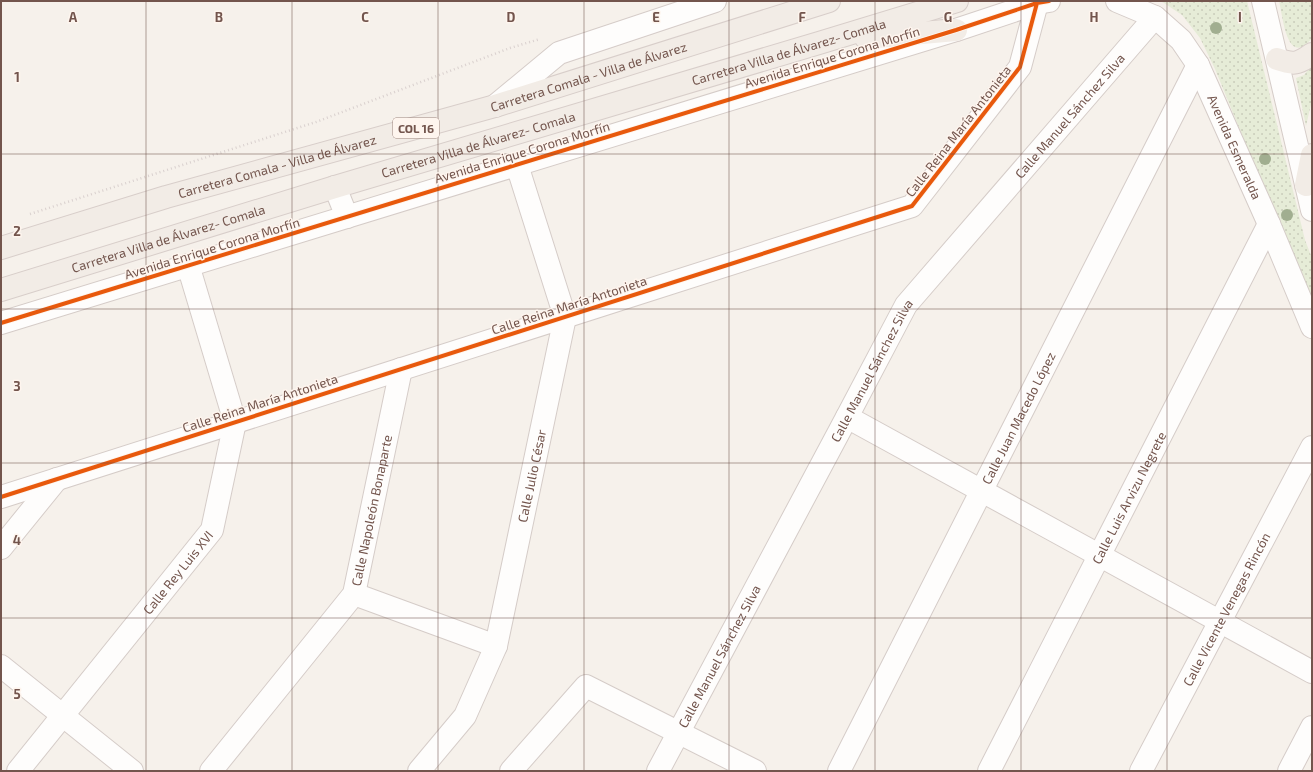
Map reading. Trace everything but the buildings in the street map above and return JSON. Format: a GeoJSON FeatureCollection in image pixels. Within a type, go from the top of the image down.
{"type":"FeatureCollection","features":[{"type":"Feature","properties":{"kind":"main road","name":"Carretera Comala - Villa de Álvarez"},"geometry":{"type":"LineString","coordinates":[[1,248],[166,197],[496,106],[829,1]]}},
{"type":"Feature","properties":{"kind":"main road","name":"Carretera Villa de Álvarez- Comala"},"geometry":{"type":"LineString","coordinates":[[1,290],[335,187],[957,1]]}},
{"type":"Feature","properties":{"kind":"main road"},"geometry":{"type":"LineString","coordinates":[[820,43],[956,30]]}},
{"type":"Feature","properties":{"kind":"main road"},"geometry":{"type":"LineString","coordinates":[[1277,59],[1288,63],[1300,62],[1312,54]]}},
{"type":"Feature","properties":{"kind":"main road"},"geometry":{"type":"LineString","coordinates":[[1306,185],[1312,155]]}},
{"type":"Feature","properties":{"kind":"street"},"geometry":{"type":"LineString","coordinates":[[496,106],[559,53],[715,1]]}},
{"type":"Feature","properties":{"kind":"street","name":"Avenida Esmeralda"},"geometry":{"type":"LineString","coordinates":[[1118,1],[1155,17],[1181,40],[1198,65],[1269,224],[1312,327]]}},
{"type":"Feature","properties":{"kind":"street"},"geometry":{"type":"LineString","coordinates":[[1263,1],[1312,210]]}},
{"type":"Feature","properties":{"kind":"street","name":"Avenida Enrique Corona Morfín"},"geometry":{"type":"LineString","coordinates":[[1,323],[1043,2]]}},
{"type":"Feature","properties":{"kind":"street","name":"Calle Reina María Antonieta"},"geometry":{"type":"LineString","coordinates":[[1,497],[912,206],[1020,67],[1043,2]]}},
{"type":"Feature","properties":{"kind":"street","name":"Calle Manuel Sánchez Silva"},"geometry":{"type":"LineString","coordinates":[[658,771],[848,417],[906,305],[1155,17]]}},
{"type":"Feature","properties":{"kind":"street","name":"Calle Juan Macedo López"},"geometry":{"type":"LineString","coordinates":[[839,771],[1198,65]]}},
{"type":"Feature","properties":{"kind":"street","name":"Calle Julio César"},"geometry":{"type":"LineString","coordinates":[[419,771],[465,716],[496,646],[565,317],[517,165]]}},
{"type":"Feature","properties":{"kind":"street"},"geometry":{"type":"LineString","coordinates":[[335,187],[347,217]]}},
{"type":"Feature","properties":{"kind":"street","name":"Calle Luis Arvizu Negrete"},"geometry":{"type":"LineString","coordinates":[[989,771],[1269,224]]}},
{"type":"Feature","properties":{"kind":"street","name":"Calle Rey Luis XVI"},"geometry":{"type":"LineString","coordinates":[[18,771],[212,530],[235,422],[188,265]]}},
{"type":"Feature","properties":{"kind":"street","name":"Calle Napoleón Bonaparte"},"geometry":{"type":"LineString","coordinates":[[211,771],[354,594],[401,369]]}},
{"type":"Feature","properties":{"kind":"street"},"geometry":{"type":"LineString","coordinates":[[848,417],[1312,672]]}},
{"type":"Feature","properties":{"kind":"street","name":"Calle Vicente Venegas Rincón"},"geometry":{"type":"LineString","coordinates":[[1141,771],[1221,622],[1312,447]]}},
{"type":"Feature","properties":{"kind":"street"},"geometry":{"type":"LineString","coordinates":[[1,548],[57,479]]}},
{"type":"Feature","properties":{"kind":"street"},"geometry":{"type":"LineString","coordinates":[[354,594],[496,646]]}},
{"type":"Feature","properties":{"kind":"street"},"geometry":{"type":"LineString","coordinates":[[1,666],[132,771]]}},
{"type":"Feature","properties":{"kind":"street"},"geometry":{"type":"LineString","coordinates":[[511,771],[586,686],[755,771]]}},
{"type":"Feature","properties":{"kind":"street"},"geometry":{"type":"LineString","coordinates":[[1289,771],[1312,727]]}},
{"type":"Feature","properties":{"kind":"path"},"geometry":{"type":"LineString","coordinates":[[24,216],[316,122],[510,48],[540,39]]}},
{"type":"Feature","properties":{"kind":"green space"},"geometry":{"type":"Polygon","coordinates":[[[1161,1],[1247,1],[1305,240],[1312,258],[1312,306],[1215,69],[1200,38],[1182,15],[1161,1]]]}},
{"type":"Feature","properties":{"kind":"green space"},"geometry":{"type":"Polygon","coordinates":[[[1279,1],[1312,1],[1312,38],[1304,46],[1297,48],[1292,44],[1288,37],[1279,1]]]}},
{"type":"Feature","properties":{"kind":"green space"},"geometry":{"type":"Polygon","coordinates":[[[1312,65],[1312,100],[1306,126],[1296,78],[1304,75],[1312,65]]]}},
{"type":"Feature","properties":{"kind":"cycle path"},"geometry":{"type":"LineString","coordinates":[[1,323],[956,30],[1037,3],[1049,1]]}},
{"type":"Feature","properties":{"kind":"cycle path"},"geometry":{"type":"LineString","coordinates":[[1,497],[912,206],[1020,67],[1037,3]]}}]}
